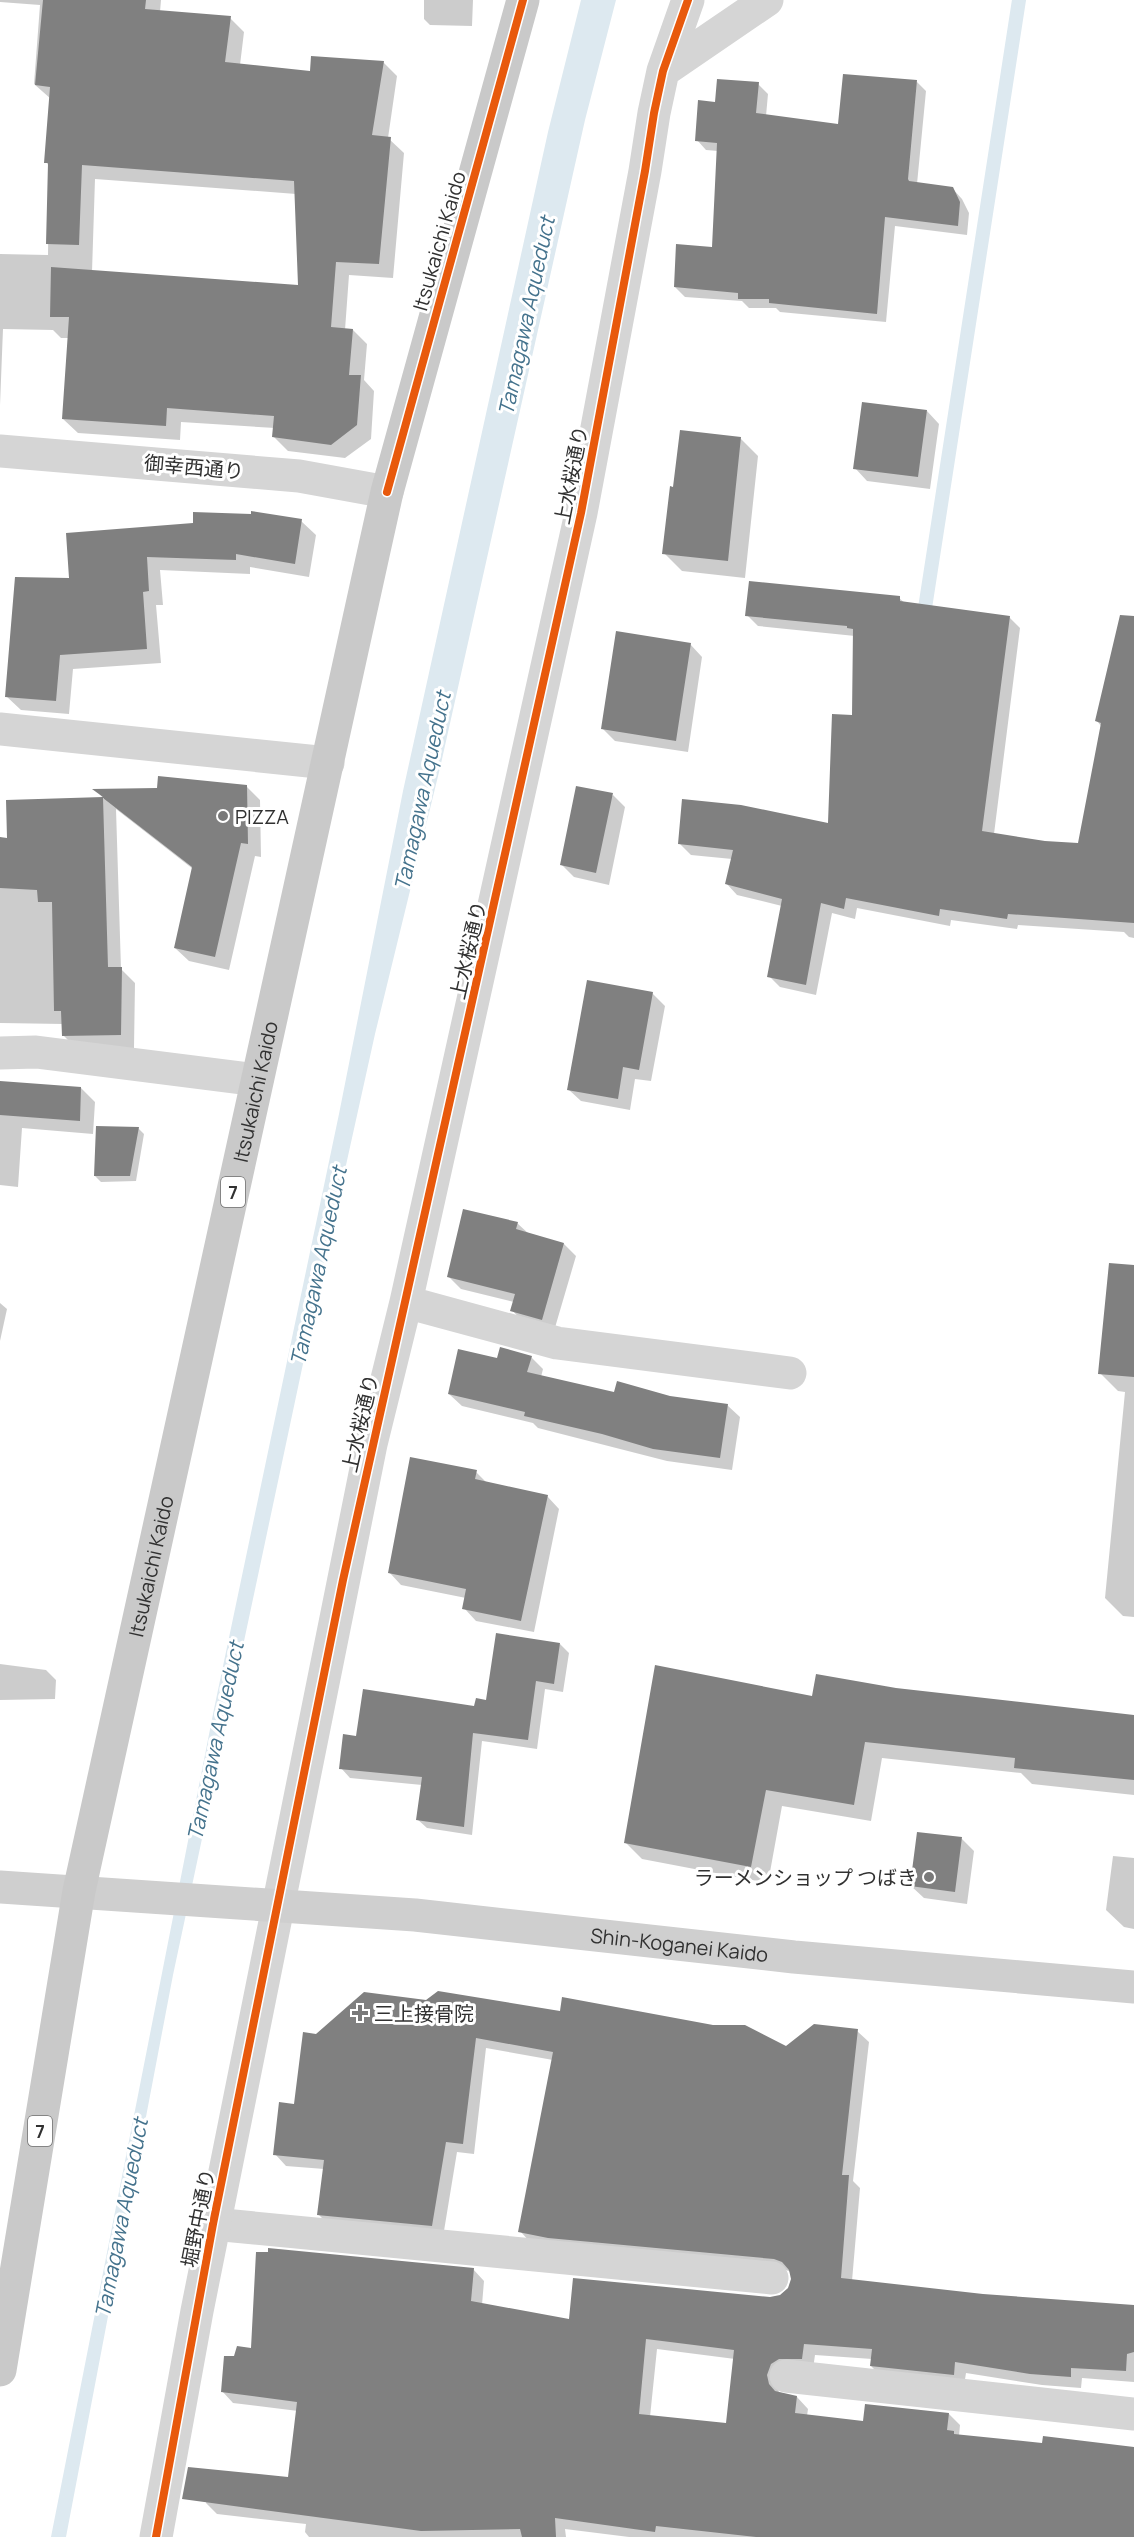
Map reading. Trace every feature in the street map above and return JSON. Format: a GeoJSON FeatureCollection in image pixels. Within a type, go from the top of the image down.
{"type":"FeatureCollection","features":[{"type":"Feature","properties":{"kind":"main road","name":"Itsukaichi Kaido"},"geometry":{"type":"LineString","coordinates":[[0,2370],[79,1891],[257,1080],[387,492],[523,0]]}},
{"type":"Feature","properties":{"kind":"main road"},"geometry":{"type":"LineString","coordinates":[[0,1887],[79,1891]]}},
{"type":"Feature","properties":{"kind":"main road","name":"Shin-Koganei Kaido"},"geometry":{"type":"LineString","coordinates":[[79,1891],[415,1915],[794,1957],[1134,1987]]}},
{"type":"Feature","properties":{"kind":"street","name":"上水桜通り"},"geometry":{"type":"LineString","coordinates":[[278,1907],[371,1444],[406,1302],[579,525],[663,71],[687,0]]}},
{"type":"Feature","properties":{"kind":"street"},"geometry":{"type":"LineString","coordinates":[[663,71],[767,0]]}},
{"type":"Feature","properties":{"kind":"street","name":"御幸西通り"},"geometry":{"type":"LineString","coordinates":[[0,451],[298,476],[387,492]]}},
{"type":"Feature","properties":{"kind":"street"},"geometry":{"type":"LineString","coordinates":[[0,729],[328,763]]}},
{"type":"Feature","properties":{"kind":"street"},"geometry":{"type":"LineString","coordinates":[[0,1053],[36,1052],[257,1080]]}},
{"type":"Feature","properties":{"kind":"street"},"geometry":{"type":"LineString","coordinates":[[406,1302],[557,1343],[790,1373]]}},
{"type":"Feature","properties":{"kind":"street","name":"堀野中通り"},"geometry":{"type":"LineString","coordinates":[[156,2537],[213,2224],[278,1907]]}},
{"type":"Feature","properties":{"kind":"street"},"geometry":{"type":"LineString","coordinates":[[213,2224],[772,2278]]}},
{"type":"Feature","properties":{"kind":"street"},"geometry":{"type":"LineString","coordinates":[[786,2376],[1134,2414]]}},
{"type":"Feature","properties":{"kind":"water","name":"Tamagawa Aqueduct"},"geometry":{"type":"Polygon","coordinates":[[[581,0],[616,0],[585,120],[440,768],[375,1034],[327,1251],[173,1975],[66,2537],[51,2537],[214,1709],[339,1114],[403,791],[548,132],[581,0]]]}},
{"type":"Feature","properties":{"kind":"building"},"geometry":{"type":"Polygon","coordinates":[[[43,0],[146,0],[145,9],[231,16],[225,62],[310,71],[311,56],[384,61],[372,135],[391,137],[379,264],[336,262],[331,327],[353,329],[349,375],[361,375],[357,425],[331,445],[272,437],[274,416],[167,408],[166,426],[62,419],[69,317],[50,317],[51,267],[298,285],[294,181],[82,165],[79,245],[46,244],[48,163],[44,163],[50,87],[35,85],[43,0]]]}},
{"type":"Feature","properties":{"kind":"building"},"geometry":{"type":"Polygon","coordinates":[[[843,74],[917,80],[908,179],[953,187],[960,202],[958,226],[885,217],[877,314],[769,303],[769,299],[738,299],[738,293],[674,287],[676,244],[712,247],[717,143],[695,141],[698,100],[715,102],[717,79],[759,82],[756,113],[838,124],[843,74]]]}},
{"type":"Feature","properties":{"kind":"building"},"geometry":{"type":"Polygon","coordinates":[[[862,402],[927,410],[918,477],[853,469],[862,402]]]}},
{"type":"Feature","properties":{"kind":"building"},"geometry":{"type":"Polygon","coordinates":[[[680,430],[741,437],[728,561],[662,554],[670,486],[673,487],[680,430]]]}},
{"type":"Feature","properties":{"kind":"building"},"geometry":{"type":"Polygon","coordinates":[[[251,511],[302,519],[295,564],[236,554],[236,560],[147,557],[149,591],[143,592],[147,649],[60,655],[56,701],[5,697],[15,577],[69,578],[66,533],[193,523],[193,512],[251,514],[251,511]]]}},
{"type":"Feature","properties":{"kind":"building"},"geometry":{"type":"Polygon","coordinates":[[[749,581],[900,596],[900,601],[1010,616],[982,831],[1045,841],[1078,843],[1101,723],[1095,721],[1120,615],[1134,616],[1134,923],[1008,914],[1007,919],[940,909],[939,916],[846,898],[844,909],[821,903],[806,985],[767,977],[782,899],[725,884],[733,850],[678,844],[682,799],[741,805],[828,823],[832,714],[852,715],[853,629],[847,626],[745,616],[749,581]]]}},
{"type":"Feature","properties":{"kind":"building"},"geometry":{"type":"Polygon","coordinates":[[[616,631],[691,643],[676,741],[601,729],[616,631]]]}},
{"type":"Feature","properties":{"kind":"building"},"geometry":{"type":"Polygon","coordinates":[[[158,776],[247,785],[248,844],[241,843],[215,957],[174,948],[192,867],[103,798],[108,967],[122,967],[121,1035],[62,1036],[61,1011],[54,1011],[52,902],[38,902],[37,890],[0,888],[0,837],[7,838],[6,800],[103,797],[92,789],[157,788],[158,776]]]}},
{"type":"Feature","properties":{"kind":"building"},"geometry":{"type":"Polygon","coordinates":[[[576,786],[613,793],[596,873],[560,865],[576,786]]]}},
{"type":"Feature","properties":{"kind":"building"},"geometry":{"type":"Polygon","coordinates":[[[587,980],[653,992],[639,1070],[623,1067],[618,1099],[567,1090],[587,980]]]}},
{"type":"Feature","properties":{"kind":"building"},"geometry":{"type":"Polygon","coordinates":[[[0,1081],[81,1087],[80,1121],[0,1115],[0,1081]]]}},
{"type":"Feature","properties":{"kind":"building"},"geometry":{"type":"Polygon","coordinates":[[[96,1126],[139,1127],[130,1176],[94,1176],[96,1126]]]}},
{"type":"Feature","properties":{"kind":"building"},"geometry":{"type":"Polygon","coordinates":[[[463,1209],[518,1222],[516,1229],[564,1243],[542,1320],[510,1311],[515,1294],[447,1277],[463,1209]]]}},
{"type":"Feature","properties":{"kind":"building"},"geometry":{"type":"Polygon","coordinates":[[[1109,1263],[1134,1265],[1134,1377],[1098,1374],[1109,1263]]]}},
{"type":"Feature","properties":{"kind":"building"},"geometry":{"type":"Polygon","coordinates":[[[500,1347],[532,1356],[527,1372],[614,1392],[617,1381],[670,1396],[728,1404],[720,1458],[653,1449],[602,1434],[524,1416],[525,1412],[448,1394],[458,1349],[497,1358],[500,1347]]]}},
{"type":"Feature","properties":{"kind":"building"},"geometry":{"type":"Polygon","coordinates":[[[410,1457],[477,1470],[475,1479],[548,1495],[521,1621],[462,1609],[466,1589],[388,1573],[410,1457]]]}},
{"type":"Feature","properties":{"kind":"building"},"geometry":{"type":"Polygon","coordinates":[[[496,1633],[560,1643],[554,1684],[536,1681],[528,1740],[473,1733],[464,1827],[416,1820],[422,1777],[339,1769],[343,1734],[356,1736],[363,1689],[474,1706],[476,1698],[486,1700],[496,1633]]]}},
{"type":"Feature","properties":{"kind":"building"},"geometry":{"type":"Polygon","coordinates":[[[655,1665],[812,1696],[816,1674],[896,1688],[1134,1715],[1134,1780],[1014,1768],[1015,1758],[865,1742],[854,1805],[766,1790],[751,1867],[624,1843],[655,1665]]]}},
{"type":"Feature","properties":{"kind":"building"},"geometry":{"type":"Polygon","coordinates":[[[917,1832],[962,1837],[955,1892],[910,1886],[917,1832]]]}},
{"type":"Feature","properties":{"kind":"building"},"geometry":{"type":"Polygon","coordinates":[[[438,1991],[560,2011],[562,1997],[713,2025],[745,2025],[786,2046],[814,2024],[858,2029],[842,2175],[849,2175],[841,2278],[983,2294],[1134,2305],[1134,2352],[1127,2354],[1126,2371],[1071,2368],[1071,2377],[1030,2374],[955,2362],[954,2375],[870,2366],[872,2349],[804,2344],[802,2359],[779,2359],[771,2364],[767,2375],[769,2384],[775,2391],[797,2396],[795,2413],[863,2421],[865,2404],[949,2413],[947,2430],[954,2431],[954,2434],[1042,2443],[1043,2436],[1134,2447],[1134,2537],[756,2537],[656,2526],[655,2532],[555,2518],[556,2537],[522,2537],[520,2529],[421,2531],[182,2499],[188,2467],[288,2477],[297,2402],[221,2392],[224,2356],[234,2356],[237,2346],[251,2348],[256,2252],[268,2252],[268,2248],[474,2268],[471,2301],[569,2319],[573,2278],[770,2297],[780,2295],[788,2288],[791,2279],[789,2270],[782,2262],[774,2259],[548,2238],[518,2232],[553,2052],[476,2038],[463,2144],[446,2142],[432,2226],[317,2215],[324,2160],[273,2155],[279,2102],[294,2104],[303,2032],[316,2034],[364,1992],[426,2000],[438,1991]],[[646,2339],[639,2414],[726,2423],[734,2350],[646,2339]]]}},
{"type":"Feature","properties":{"kind":"waterway"},"geometry":{"type":"LineString","coordinates":[[923,621],[1019,0]]}},
{"type":"Feature","properties":{"kind":"cycle path"},"geometry":{"type":"LineString","coordinates":[[387,492],[523,0]]}},
{"type":"Feature","properties":{"kind":"cycle path"},"geometry":{"type":"LineString","coordinates":[[156,2537],[213,2224],[343,1580],[581,513],[663,71],[688,0]]}},
{"type":"Feature","properties":{"kind":"place","name":"PIZZA"},"geometry":{"type":"Point","coordinates":[223,816]}},
{"type":"Feature","properties":{"kind":"place","name":"ラーメンショップ つばき"},"geometry":{"type":"Point","coordinates":[929,1877]}},
{"type":"Feature","properties":{"kind":"place","name":"三上接骨院"},"geometry":{"type":"Point","coordinates":[360,2013]}}]}
